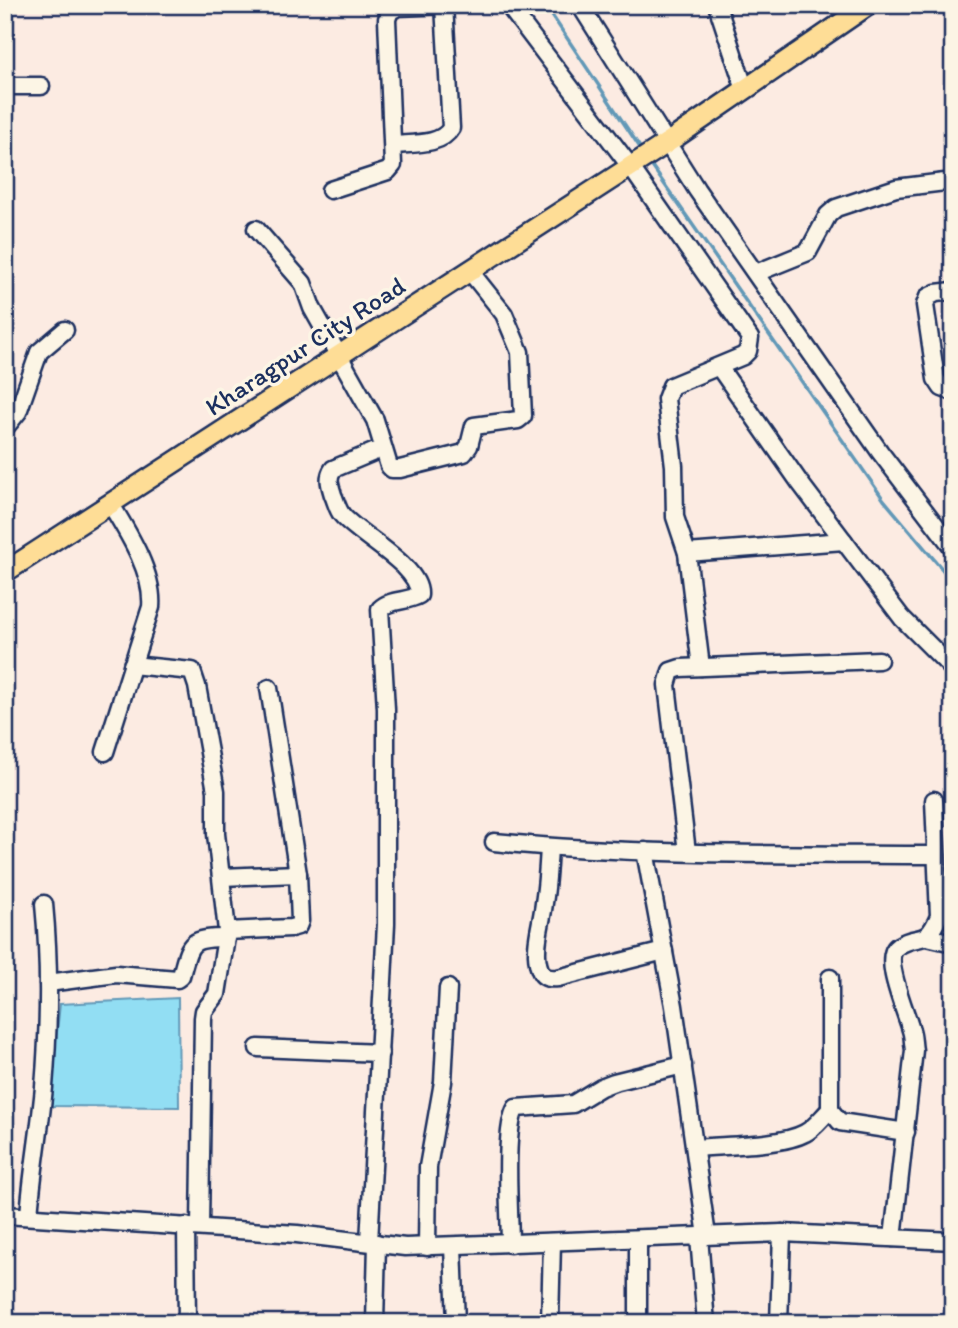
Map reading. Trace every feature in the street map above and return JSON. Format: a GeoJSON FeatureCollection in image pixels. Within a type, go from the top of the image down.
{"type":"FeatureCollection","features":[{"type":"Feature","properties":{"kind":"main road","name":"Kharagpur City Road"},"geometry":{"type":"LineString","coordinates":[[5,572],[660,147],[868,5]]}},
{"type":"Feature","properties":{"kind":"street"},"geometry":{"type":"LineString","coordinates":[[393,145],[437,140],[447,136],[451,128],[444,5]]}},
{"type":"Feature","properties":{"kind":"street"},"geometry":{"type":"LineString","coordinates":[[330,190],[388,171],[393,165],[387,19],[390,11],[398,7],[450,5]]}},
{"type":"Feature","properties":{"kind":"street"},"geometry":{"type":"LineString","coordinates":[[508,5],[631,165],[750,338],[748,351],[743,356],[671,386],[667,391],[674,466],[675,517],[687,553],[701,667]]}},
{"type":"Feature","properties":{"kind":"street"},"geometry":{"type":"LineString","coordinates":[[580,5],[660,147],[756,273],[880,452],[953,548]]}},
{"type":"Feature","properties":{"kind":"street"},"geometry":{"type":"LineString","coordinates":[[717,5],[745,90]]}},
{"type":"Feature","properties":{"kind":"street"},"geometry":{"type":"LineString","coordinates":[[5,86],[41,86]]}},
{"type":"Feature","properties":{"kind":"street"},"geometry":{"type":"LineString","coordinates":[[756,273],[808,252],[828,215],[836,208],[896,188],[953,180]]}},
{"type":"Feature","properties":{"kind":"street"},"geometry":{"type":"LineString","coordinates":[[256,229],[299,276],[312,308],[375,420],[388,466],[392,469],[400,470],[464,453],[474,426],[518,421],[523,416],[521,360],[516,342],[504,314],[469,270]]}},
{"type":"Feature","properties":{"kind":"street"},"geometry":{"type":"LineString","coordinates":[[953,291],[928,297],[925,306],[936,379],[942,388],[953,393]]}},
{"type":"Feature","properties":{"kind":"street"},"geometry":{"type":"LineString","coordinates":[[5,428],[18,412],[39,352],[65,330]]}},
{"type":"Feature","properties":{"kind":"street"},"geometry":{"type":"LineString","coordinates":[[719,368],[909,626],[953,669]]}},
{"type":"Feature","properties":{"kind":"street"},"geometry":{"type":"LineString","coordinates":[[375,1323],[373,1243],[386,870],[386,709],[380,609],[384,605],[415,598],[419,595],[419,588],[402,564],[343,516],[329,483],[329,475],[333,470],[383,448]]}},
{"type":"Feature","properties":{"kind":"street"},"geometry":{"type":"LineString","coordinates":[[106,752],[151,607],[152,595],[135,546],[110,503]]}},
{"type":"Feature","properties":{"kind":"street"},"geometry":{"type":"LineString","coordinates":[[687,553],[844,541]]}},
{"type":"Feature","properties":{"kind":"street"},"geometry":{"type":"LineString","coordinates":[[687,852],[668,676],[671,671],[680,668],[878,660]]}},
{"type":"Feature","properties":{"kind":"street"},"geometry":{"type":"LineString","coordinates":[[132,665],[188,670],[195,677],[216,790],[215,823],[226,934],[217,994],[204,1011],[203,1018],[187,1323]]}},
{"type":"Feature","properties":{"kind":"street"},"geometry":{"type":"LineString","coordinates":[[48,983],[116,974],[177,979],[181,976],[189,946],[194,941],[226,934],[298,926],[301,915],[298,874],[269,688]]}},
{"type":"Feature","properties":{"kind":"street"},"geometry":{"type":"LineString","coordinates":[[927,937],[939,916],[934,800]]}},
{"type":"Feature","properties":{"kind":"street"},"geometry":{"type":"LineString","coordinates":[[494,842],[645,851],[936,855]]}},
{"type":"Feature","properties":{"kind":"street"},"geometry":{"type":"LineString","coordinates":[[549,847],[545,901],[537,949],[539,969],[543,976],[558,978],[664,951]]}},
{"type":"Feature","properties":{"kind":"street"},"geometry":{"type":"LineString","coordinates":[[645,851],[664,951],[695,1148],[703,1236],[706,1323]]}},
{"type":"Feature","properties":{"kind":"street"},"geometry":{"type":"LineString","coordinates":[[222,877],[298,874]]}},
{"type":"Feature","properties":{"kind":"street"},"geometry":{"type":"LineString","coordinates":[[29,1216],[49,1019],[44,904]]}},
{"type":"Feature","properties":{"kind":"street"},"geometry":{"type":"LineString","coordinates":[[893,1238],[914,1050],[892,960],[898,946],[927,937],[953,943]]}},
{"type":"Feature","properties":{"kind":"street"},"geometry":{"type":"LineString","coordinates":[[830,978],[830,1110],[839,1122],[906,1132]]}},
{"type":"Feature","properties":{"kind":"street"},"geometry":{"type":"LineString","coordinates":[[427,1247],[428,1167],[443,1082],[448,988]]}},
{"type":"Feature","properties":{"kind":"street"},"geometry":{"type":"LineString","coordinates":[[258,1048],[380,1053]]}},
{"type":"Feature","properties":{"kind":"street"},"geometry":{"type":"LineString","coordinates":[[510,1244],[509,1151],[516,1108],[573,1104],[614,1082],[683,1065]]}},
{"type":"Feature","properties":{"kind":"street"},"geometry":{"type":"LineString","coordinates":[[695,1148],[783,1140],[799,1136],[809,1131],[830,1110]]}},
{"type":"Feature","properties":{"kind":"street"},"geometry":{"type":"LineString","coordinates":[[5,1215],[297,1234],[405,1247],[782,1233],[953,1241]]}},
{"type":"Feature","properties":{"kind":"street"},"geometry":{"type":"LineString","coordinates":[[779,1323],[782,1233]]}},
{"type":"Feature","properties":{"kind":"street"},"geometry":{"type":"LineString","coordinates":[[638,1239],[638,1323]]}},
{"type":"Feature","properties":{"kind":"street"},"geometry":{"type":"LineString","coordinates":[[550,1323],[552,1242]]}},
{"type":"Feature","properties":{"kind":"street"},"geometry":{"type":"LineString","coordinates":[[453,1246],[456,1323]]}},
{"type":"Feature","properties":{"kind":"water"},"geometry":{"type":"Polygon","coordinates":[[[178,998],[179,1107],[49,1106],[60,1004],[178,998]]]}},
{"type":"Feature","properties":{"kind":"waterway"},"geometry":{"type":"LineString","coordinates":[[545,5],[643,152]]}},
{"type":"Feature","properties":{"kind":"waterway"},"geometry":{"type":"LineString","coordinates":[[649,162],[884,500],[953,582]]}}]}
